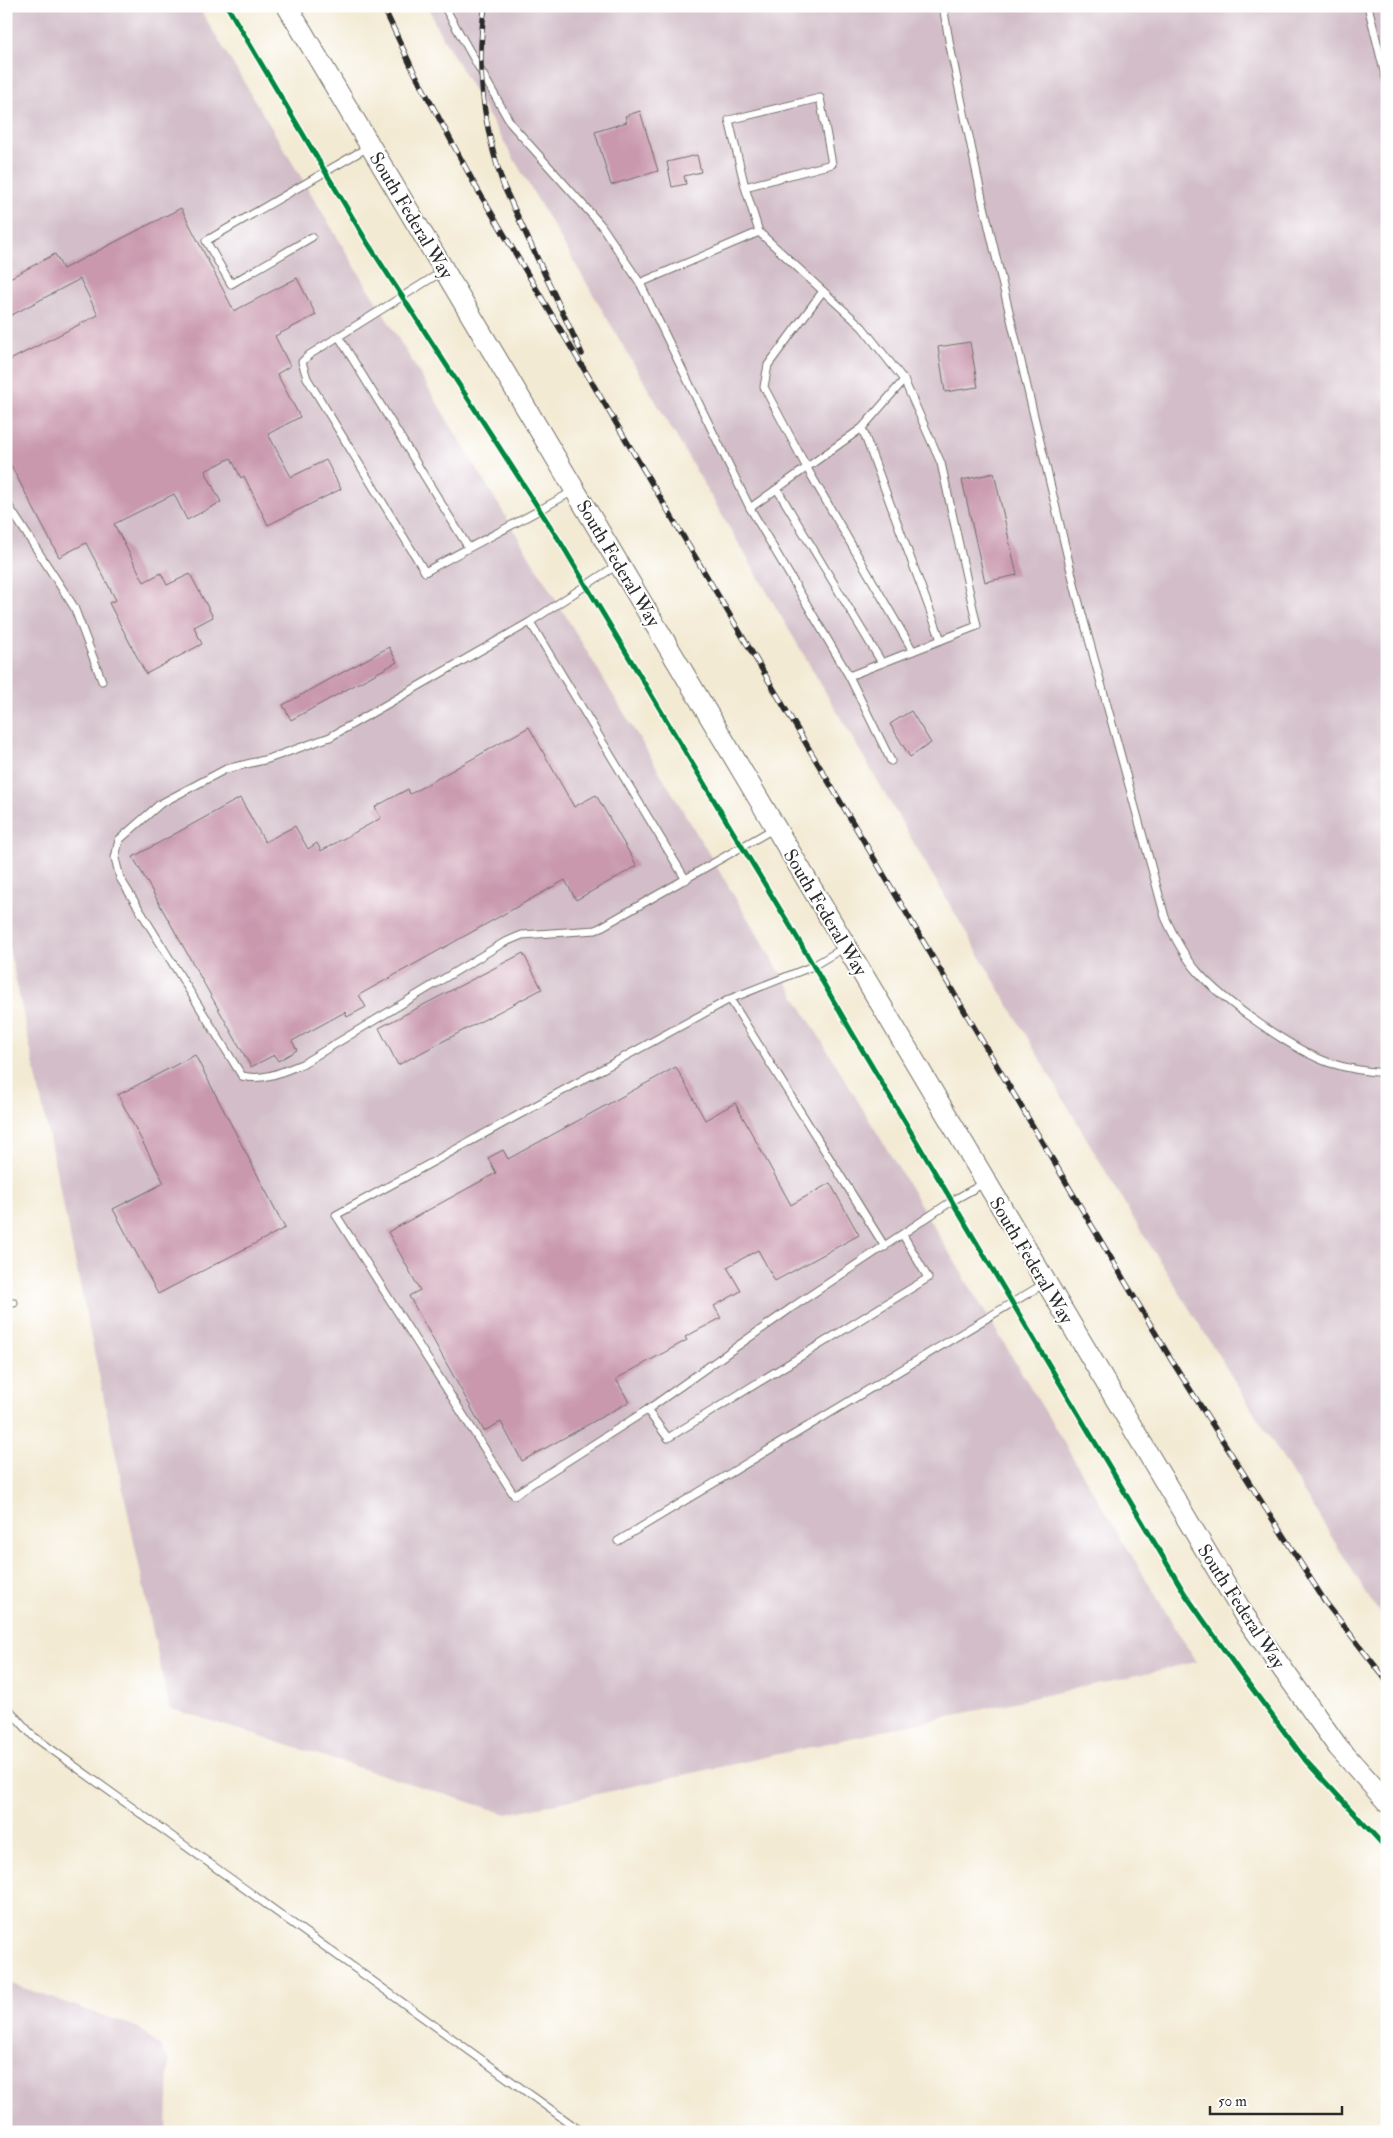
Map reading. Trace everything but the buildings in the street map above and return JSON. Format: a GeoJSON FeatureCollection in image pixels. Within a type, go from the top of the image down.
{"type":"FeatureCollection","features":[{"type":"Feature","properties":{"kind":"main road","name":"South Federal Way"},"geometry":{"type":"LineString","coordinates":[[287,6],[1244,1615],[1338,1747],[1387,1802]]}},
{"type":"Feature","properties":{"kind":"lane"},"geometry":{"type":"LineString","coordinates":[[444,6],[511,124],[601,225],[640,283],[750,508],[849,676],[891,761]]}},
{"type":"Feature","properties":{"kind":"lane"},"geometry":{"type":"LineString","coordinates":[[943,6],[982,198],[1072,572],[1165,917],[1178,946],[1199,973],[1242,1012],[1297,1046],[1330,1062],[1368,1072],[1387,1073]]}},
{"type":"Feature","properties":{"kind":"lane"},"geometry":{"type":"LineString","coordinates":[[1368,6],[1387,83]]}},
{"type":"Feature","properties":{"kind":"lane"},"geometry":{"type":"LineString","coordinates":[[745,187],[832,164],[820,98],[729,120],[745,187],[758,232],[862,327],[904,380],[941,463],[978,626],[849,676]]}},
{"type":"Feature","properties":{"kind":"lane"},"geometry":{"type":"LineString","coordinates":[[312,237],[231,284],[206,241],[371,146]]}},
{"type":"Feature","properties":{"kind":"lane"},"geometry":{"type":"LineString","coordinates":[[640,283],[758,232]]}},
{"type":"Feature","properties":{"kind":"lane"},"geometry":{"type":"LineString","coordinates":[[445,270],[309,355],[302,362],[307,378],[425,572],[575,489]]}},
{"type":"Feature","properties":{"kind":"lane"},"geometry":{"type":"LineString","coordinates":[[822,291],[768,365],[764,387],[807,468],[913,651]]}},
{"type":"Feature","properties":{"kind":"lane"},"geometry":{"type":"LineString","coordinates":[[339,337],[468,547]]}},
{"type":"Feature","properties":{"kind":"lane"},"geometry":{"type":"LineString","coordinates":[[750,508],[862,428],[904,380]]}},
{"type":"Feature","properties":{"kind":"lane"},"geometry":{"type":"LineString","coordinates":[[862,428],[941,640]]}},
{"type":"Feature","properties":{"kind":"lane"},"geometry":{"type":"LineString","coordinates":[[777,489],[882,663]]}},
{"type":"Feature","properties":{"kind":"lane"},"geometry":{"type":"LineString","coordinates":[[6,502],[74,607],[102,680]]}},
{"type":"Feature","properties":{"kind":"lane"},"geometry":{"type":"LineString","coordinates":[[619,564],[530,622],[330,737],[268,759],[226,769],[160,804],[119,840],[115,858],[120,878],[242,1076],[254,1079],[275,1075],[302,1064],[503,942],[522,935],[596,930],[776,828]]}},
{"type":"Feature","properties":{"kind":"lane"},"geometry":{"type":"LineString","coordinates":[[530,622],[686,880]]}},
{"type":"Feature","properties":{"kind":"lane"},"geometry":{"type":"LineString","coordinates":[[846,947],[813,966],[730,999],[336,1215],[514,1496],[648,1410],[794,1306],[952,1201],[986,1182]]}},
{"type":"Feature","properties":{"kind":"lane"},"geometry":{"type":"LineString","coordinates":[[730,999],[885,1246]]}},
{"type":"Feature","properties":{"kind":"lane"},"geometry":{"type":"LineString","coordinates":[[648,1410],[668,1438],[928,1278],[903,1235]]}},
{"type":"Feature","properties":{"kind":"lane"},"geometry":{"type":"LineString","coordinates":[[618,1541],[1046,1283]]}},
{"type":"Feature","properties":{"kind":"lane"},"geometry":{"type":"LineString","coordinates":[[6,1706],[33,1736],[582,2132]]}},
{"type":"Feature","properties":{"kind":"shaded area"},"geometry":{"type":"Polygon","coordinates":[[[6,6],[198,6],[1196,1662],[507,1814],[169,1708],[6,933],[6,6]]]}},
{"type":"Feature","properties":{"kind":"shaded area"},"geometry":{"type":"Polygon","coordinates":[[[429,6],[1387,6],[1387,1626],[1133,1218],[435,24],[429,6]]]}},
{"type":"Feature","properties":{"kind":"shaded area"},"geometry":{"type":"Polygon","coordinates":[[[6,1982],[139,2028],[160,2047],[169,2061],[167,2132],[6,2132],[6,1982]]]}},
{"type":"Feature","properties":{"kind":"railway"},"geometry":{"type":"LineString","coordinates":[[383,6],[411,66],[476,187],[1172,1361],[1326,1603],[1387,1681]]}},
{"type":"Feature","properties":{"kind":"railway"},"geometry":{"type":"LineString","coordinates":[[485,6],[482,29],[481,75],[483,98],[497,165],[504,187],[582,354]]}},
{"type":"Feature","properties":{"kind":"cycle path"},"geometry":{"type":"LineString","coordinates":[[227,6],[367,242],[561,543],[795,934],[1185,1594],[1306,1761],[1387,1849]]}}]}
